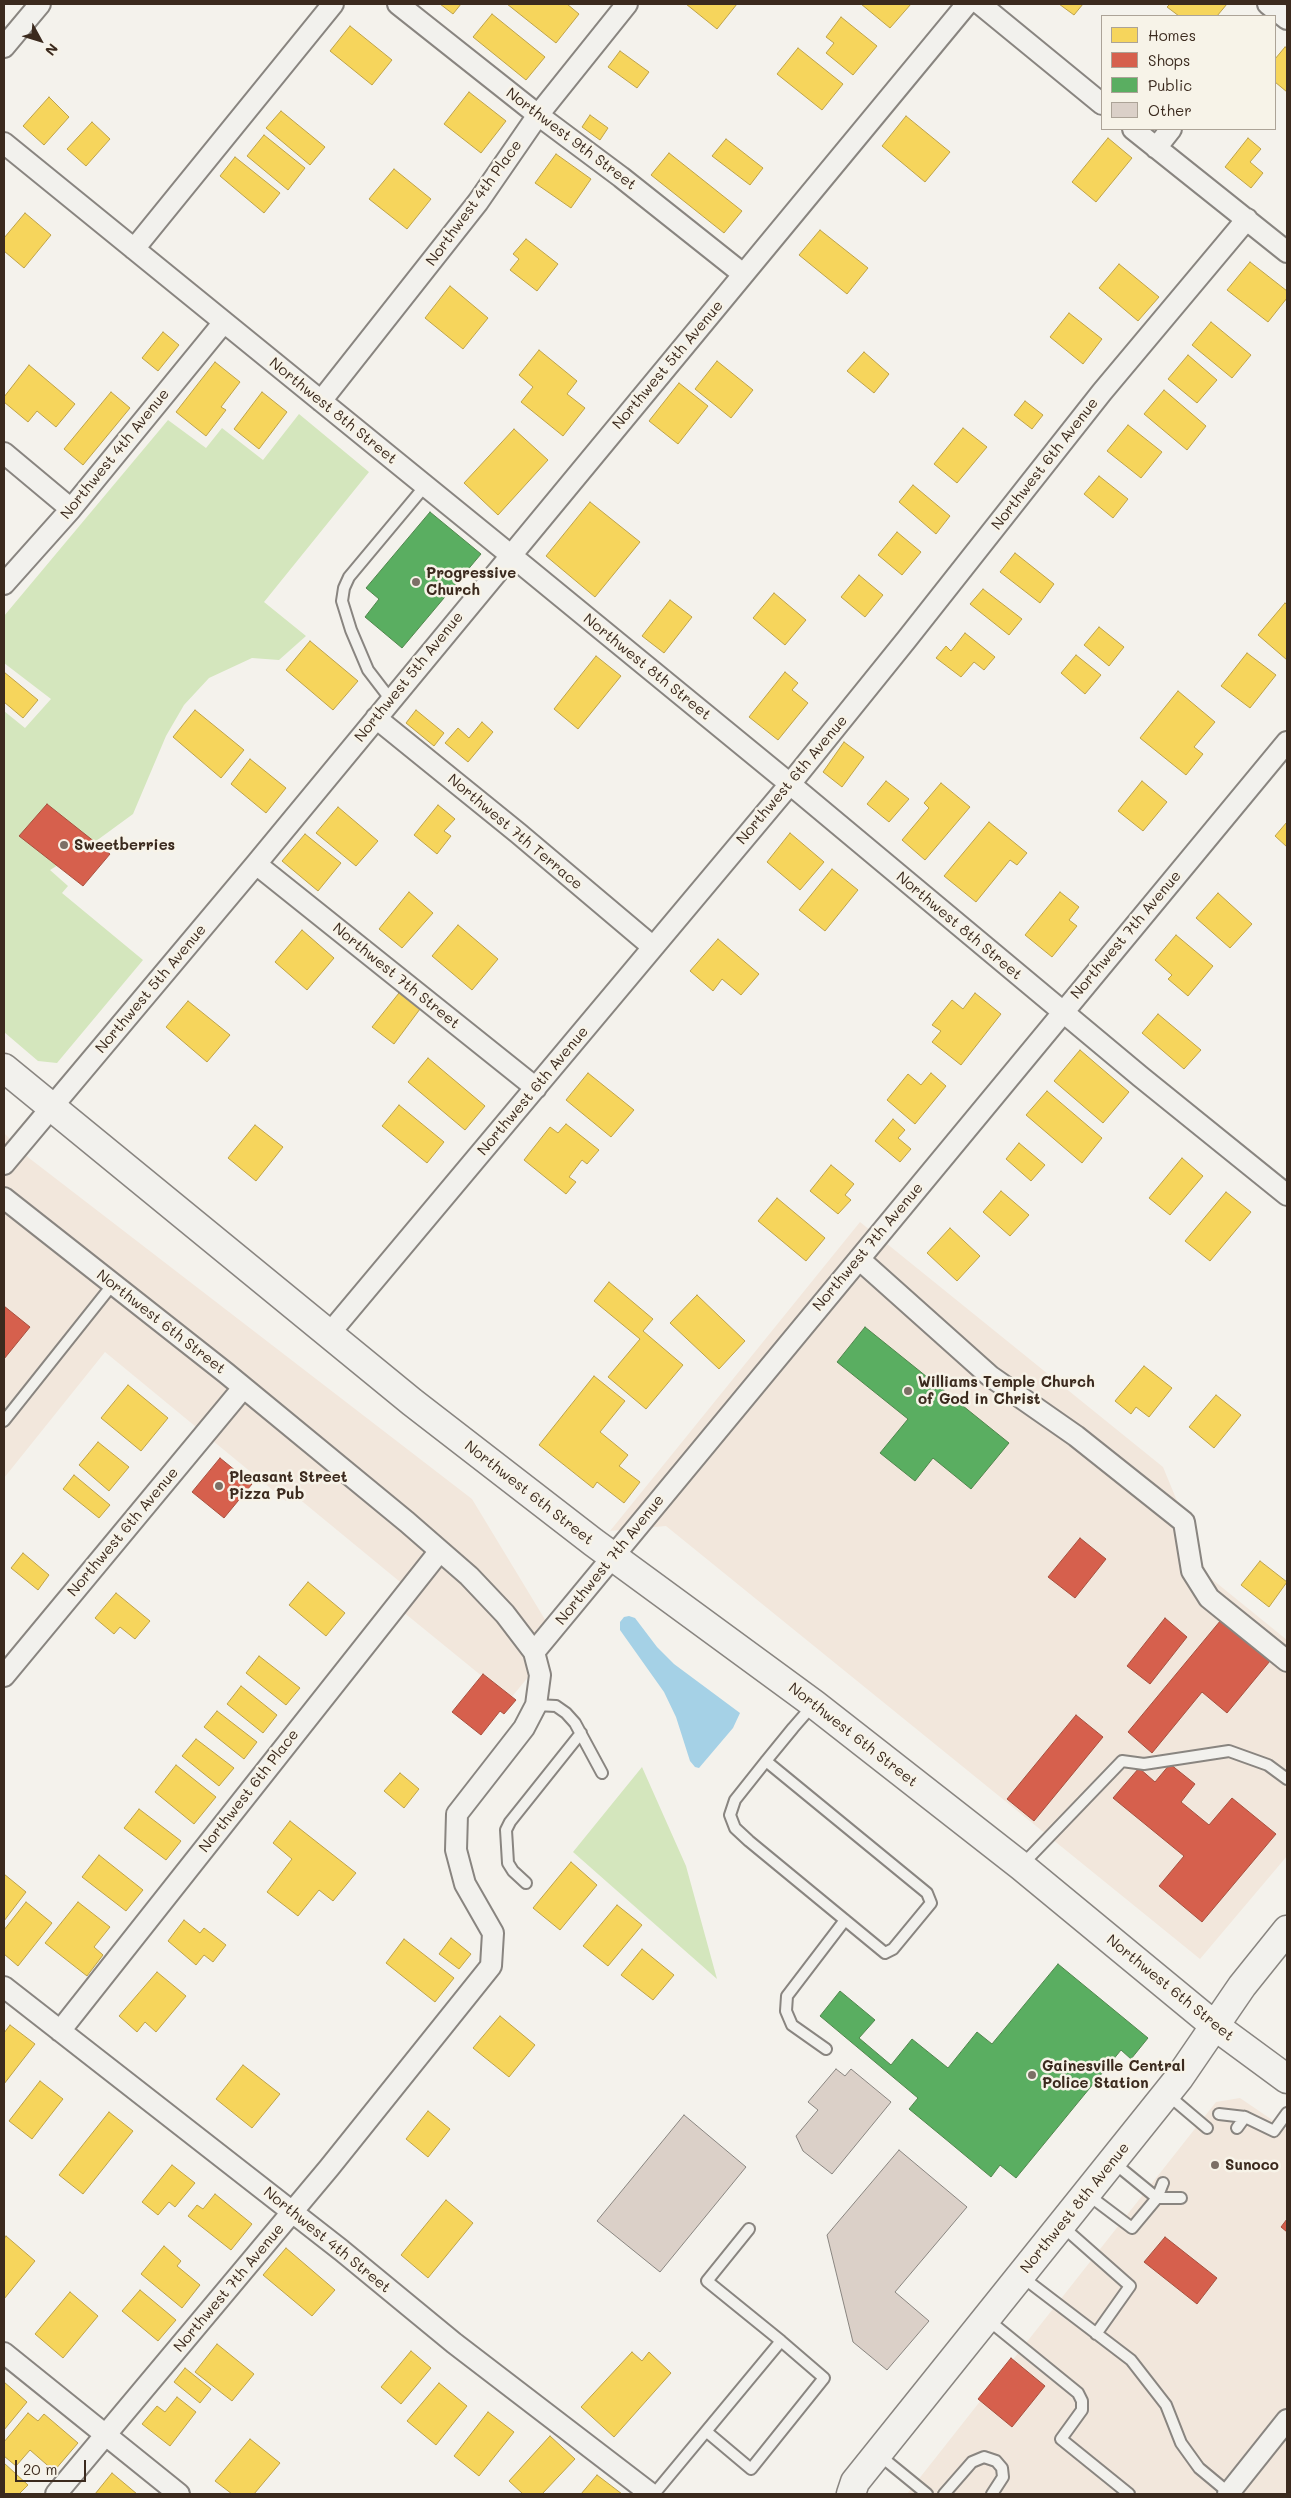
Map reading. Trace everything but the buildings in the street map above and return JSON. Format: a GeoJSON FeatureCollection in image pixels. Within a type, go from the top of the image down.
{"type":"FeatureCollection","features":[{"type":"Feature","properties":{"kind":"street"},"geometry":{"type":"LineString","coordinates":[[4,47],[40,4]]}},
{"type":"Feature","properties":{"kind":"street"},"geometry":{"type":"LineString","coordinates":[[134,249],[333,4]]}},
{"type":"Feature","properties":{"kind":"street","name":"Northwest 9th Street"},"geometry":{"type":"LineString","coordinates":[[398,4],[538,116],[621,177],[743,274]]}},
{"type":"Feature","properties":{"kind":"street","name":"Northwest 4th Place"},"geometry":{"type":"LineString","coordinates":[[321,401],[478,202],[538,116],[627,4]]}},
{"type":"Feature","properties":{"kind":"street","name":"Northwest 5th Avenue"},"geometry":{"type":"LineString","coordinates":[[4,1164],[256,864],[966,4]]}},
{"type":"Feature","properties":{"kind":"street"},"geometry":{"type":"LineString","coordinates":[[980,4],[1101,103]]}},
{"type":"Feature","properties":{"kind":"street"},"geometry":{"type":"LineString","coordinates":[[1267,7],[1287,19]]}},
{"type":"Feature","properties":{"kind":"street"},"geometry":{"type":"LineString","coordinates":[[1134,130],[1287,252]]}},
{"type":"Feature","properties":{"kind":"street"},"geometry":{"type":"LineString","coordinates":[[1156,148],[1170,130]]}},
{"type":"Feature","properties":{"kind":"street","name":"Northwest 8th Street"},"geometry":{"type":"LineString","coordinates":[[4,143],[790,784],[1062,1012],[1287,1195]]}},
{"type":"Feature","properties":{"kind":"street","name":"Northwest 6th Avenue"},"geometry":{"type":"LineString","coordinates":[[329,1334],[790,784],[908,639],[1102,392],[1248,219]]}},
{"type":"Feature","properties":{"kind":"street","name":"Northwest 4th Avenue"},"geometry":{"type":"LineString","coordinates":[[4,584],[71,509],[224,322]]}},
{"type":"Feature","properties":{"kind":"street"},"geometry":{"type":"LineString","coordinates":[[4,454],[71,509]]}},
{"type":"Feature","properties":{"kind":"street","name":"Northwest 7th Terrace"},"geometry":{"type":"LineString","coordinates":[[376,718],[653,947]]}},
{"type":"Feature","properties":{"kind":"street","name":"Northwest 7th Avenue"},"geometry":{"type":"LineString","coordinates":[[534,1652],[1287,742]]}},
{"type":"Feature","properties":{"kind":"street","name":"Northwest 7th Street"},"geometry":{"type":"LineString","coordinates":[[256,864],[536,1088]]}},
{"type":"Feature","properties":{"kind":"street","name":"Northwest 6th Street"},"geometry":{"type":"LineString","coordinates":[[4,1068],[412,1402],[614,1557],[814,1704],[1021,1866],[1215,2026],[1287,2079]]}},
{"type":"Feature","properties":{"kind":"street","name":"Northwest 6th Street"},"geometry":{"type":"LineString","coordinates":[[4,1198],[243,1388],[406,1522],[468,1576],[505,1614],[534,1652]]}},
{"type":"Feature","properties":{"kind":"street"},"geometry":{"type":"LineString","coordinates":[[859,1259],[990,1376],[1076,1436],[1184,1522],[1192,1570],[1209,1598],[1287,1661]]}},
{"type":"Feature","properties":{"kind":"street","name":"Northwest 6th Avenue"},"geometry":{"type":"LineString","coordinates":[[4,1676],[243,1388]]}},
{"type":"Feature","properties":{"kind":"street","name":"Northwest 6th Place"},"geometry":{"type":"LineString","coordinates":[[60,2031],[439,1552]]}},
{"type":"Feature","properties":{"kind":"street"},"geometry":{"type":"LineString","coordinates":[[534,1652],[540,1675],[536,1705]]}},
{"type":"Feature","properties":{"kind":"street","name":"Northwest 7th Avenue"},"geometry":{"type":"LineString","coordinates":[[56,2494],[411,2068],[491,1966],[493,1932],[465,1884],[456,1850],[457,1814],[524,1728],[536,1705]]}},
{"type":"Feature","properties":{"kind":"street","name":"Northwest 8th Avenue"},"geometry":{"type":"LineString","coordinates":[[846,2490],[878,2454],[1166,2094],[1242,1986],[1287,1930]]}},
{"type":"Feature","properties":{"kind":"street","name":"Northwest 4th Street"},"geometry":{"type":"LineString","coordinates":[[4,1987],[292,2212],[461,2349],[652,2494]]}},
{"type":"Feature","properties":{"kind":"street"},"geometry":{"type":"LineString","coordinates":[[4,2353],[179,2494]]}},
{"type":"Feature","properties":{"kind":"street"},"geometry":{"type":"LineString","coordinates":[[1229,2494],[1287,2420]]}},
{"type":"Feature","properties":{"kind":"lane"},"geometry":{"type":"LineString","coordinates":[[390,700],[368,670],[351,630],[342,601],[344,588],[350,577],[426,486]]}},
{"type":"Feature","properties":{"kind":"lane"},"geometry":{"type":"LineString","coordinates":[[4,1421],[113,1284]]}},
{"type":"Feature","properties":{"kind":"lane"},"geometry":{"type":"LineString","coordinates":[[766,1761],[927,1893],[931,1903],[893,1950],[885,1953],[845,1920],[735,1828],[730,1814],[735,1800],[766,1761],[814,1704]]}},
{"type":"Feature","properties":{"kind":"lane"},"geometry":{"type":"LineString","coordinates":[[536,1705],[556,1706],[575,1723],[602,1773]]}},
{"type":"Feature","properties":{"kind":"lane"},"geometry":{"type":"LineString","coordinates":[[526,1883],[513,1871],[508,1863],[506,1830],[510,1822],[580,1733]]}},
{"type":"Feature","properties":{"kind":"lane"},"geometry":{"type":"LineString","coordinates":[[1021,1866],[1122,1761],[1144,1764],[1229,1750],[1268,1765],[1287,1779]]}},
{"type":"Feature","properties":{"kind":"lane"},"geometry":{"type":"LineString","coordinates":[[826,2049],[792,2025],[786,2011],[787,1996],[845,1920]]}},
{"type":"Feature","properties":{"kind":"lane"},"geometry":{"type":"LineString","coordinates":[[1166,2094],[1207,2128]]}},
{"type":"Feature","properties":{"kind":"lane"},"geometry":{"type":"LineString","coordinates":[[1219,2114],[1245,2116],[1274,2131],[1287,2113]]}},
{"type":"Feature","properties":{"kind":"lane"},"geometry":{"type":"LineString","coordinates":[[1237,2128],[1245,2116]]}},
{"type":"Feature","properties":{"kind":"lane"},"geometry":{"type":"LineString","coordinates":[[1112,2161],[1157,2198],[1181,2198]]}},
{"type":"Feature","properties":{"kind":"lane"},"geometry":{"type":"LineString","coordinates":[[1086,2194],[1132,2228],[1157,2198],[1163,2183]]}},
{"type":"Feature","properties":{"kind":"lane"},"geometry":{"type":"LineString","coordinates":[[1061,2225],[1130,2286],[1096,2334]]}},
{"type":"Feature","properties":{"kind":"lane"},"geometry":{"type":"LineString","coordinates":[[707,2432],[751,2468],[824,2378],[707,2281],[749,2229]]}},
{"type":"Feature","properties":{"kind":"lane"},"geometry":{"type":"LineString","coordinates":[[1020,2276],[1131,2360],[1166,2405],[1181,2444],[1199,2468],[1229,2494]]}},
{"type":"Feature","properties":{"kind":"lane"},"geometry":{"type":"LineString","coordinates":[[986,2319],[1078,2393],[1082,2401],[1082,2410],[1061,2439],[1129,2494]]}},
{"type":"Feature","properties":{"kind":"lane"},"geometry":{"type":"LineString","coordinates":[[652,2494],[707,2432],[781,2341]]}},
{"type":"Feature","properties":{"kind":"lane"},"geometry":{"type":"LineString","coordinates":[[878,2454],[927,2494]]}},
{"type":"Feature","properties":{"kind":"lane"},"geometry":{"type":"LineString","coordinates":[[944,2494],[972,2462],[984,2456],[996,2461],[1002,2468],[1003,2477],[992,2494]]}},
{"type":"Feature","properties":{"kind":"shaded area"},"geometry":{"type":"Polygon","coordinates":[[[4,1133],[29,1158],[472,1499],[558,1641],[510,1699],[402,1611],[405,1586],[292,1493],[286,1501],[105,1352],[4,1478],[4,1133]]]}},
{"type":"Feature","properties":{"kind":"shaded area"},"geometry":{"type":"Polygon","coordinates":[[[860,1222],[1163,1467],[1208,1576],[1287,1640],[1287,1856],[1200,1959],[666,1526],[610,1531],[860,1222]]]}},
{"type":"Feature","properties":{"kind":"shaded area"},"geometry":{"type":"Polygon","coordinates":[[[1240,2098],[1287,2130],[1287,2494],[907,2494],[1216,2102],[1240,2098]]]}},
{"type":"Feature","properties":{"kind":"green space"},"geometry":{"type":"Polygon","coordinates":[[[299,414],[369,472],[264,602],[306,636],[279,660],[252,658],[209,678],[184,705],[166,736],[133,814],[92,844],[50,870],[68,886],[62,893],[143,960],[57,1063],[38,1061],[4,1032],[4,711],[25,728],[51,699],[4,663],[4,616],[168,420],[206,448],[222,428],[263,460],[299,414]]]}},
{"type":"Feature","properties":{"kind":"green space"},"geometry":{"type":"Polygon","coordinates":[[[642,1767],[686,1866],[717,1979],[573,1852],[642,1767]]]}},
{"type":"Feature","properties":{"kind":"water"},"geometry":{"type":"Polygon","coordinates":[[[624,1617],[635,1618],[657,1647],[674,1664],[740,1713],[733,1728],[699,1768],[695,1767],[690,1761],[676,1717],[664,1692],[620,1630],[620,1622],[624,1617]]]}},
{"type":"Feature","properties":{"kind":"place","name":"Progressive Church"},"geometry":{"type":"Point","coordinates":[416,582]}},
{"type":"Feature","properties":{"kind":"place","name":"Sweetberries"},"geometry":{"type":"Point","coordinates":[64,845]}},
{"type":"Feature","properties":{"kind":"place","name":"Williams Temple Church of God in Christ"},"geometry":{"type":"Point","coordinates":[908,1391]}},
{"type":"Feature","properties":{"kind":"place","name":"Pleasant Street Pizza Pub"},"geometry":{"type":"Point","coordinates":[219,1486]}},
{"type":"Feature","properties":{"kind":"place","name":"Gainesville Central Police Station"},"geometry":{"type":"Point","coordinates":[1032,2075]}},
{"type":"Feature","properties":{"kind":"place","name":"Sunoco"},"geometry":{"type":"Point","coordinates":[1215,2165]}}]}
